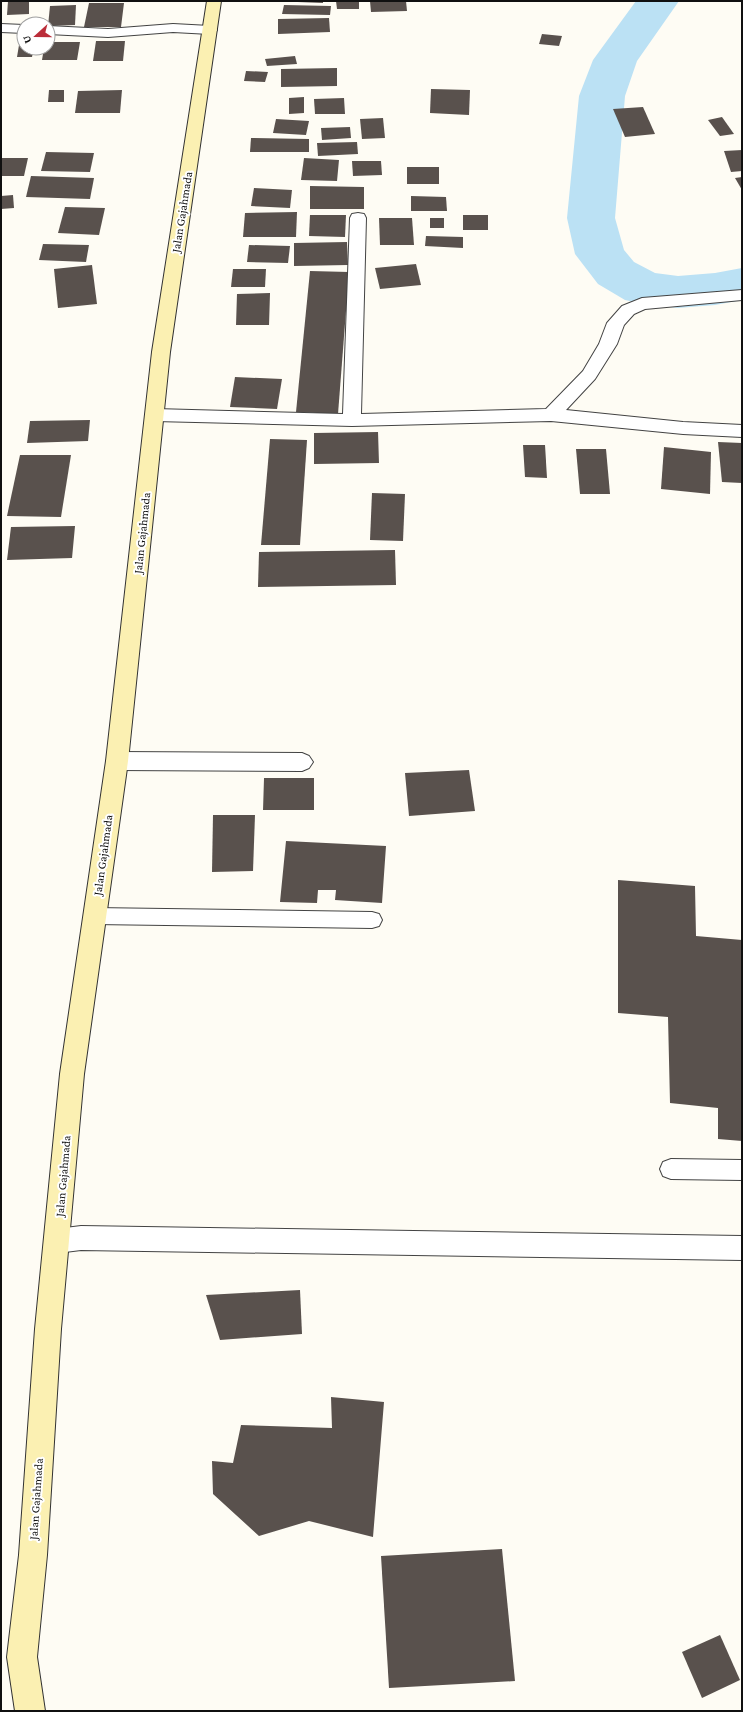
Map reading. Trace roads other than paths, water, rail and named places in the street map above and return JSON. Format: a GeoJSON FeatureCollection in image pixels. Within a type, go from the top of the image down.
{"type":"FeatureCollection","features":[{"type":"Feature","properties":{"kind":"street","name":"Jalan Gajahmada"},"geometry":{"type":"LineString","coordinates":[[30,1711],[22,1657],[33,1555],[48,1329],[72,1074],[117,761],[156,415],[161,352],[200,29],[214,1]]}},
{"type":"Feature","properties":{"kind":"street"},"geometry":{"type":"LineString","coordinates":[[1,28],[16,29]]}},
{"type":"Feature","properties":{"kind":"street"},"geometry":{"type":"LineString","coordinates":[[56,30],[108,33],[173,28],[200,29]]}},
{"type":"Feature","properties":{"kind":"street"},"geometry":{"type":"LineString","coordinates":[[352,420],[358,218]]}},
{"type":"Feature","properties":{"kind":"street"},"geometry":{"type":"LineString","coordinates":[[551,415],[590,375],[608,344],[616,323],[628,310],[642,304],[742,295]]}},
{"type":"Feature","properties":{"kind":"street"},"geometry":{"type":"LineString","coordinates":[[156,415],[352,420],[551,415],[683,428],[742,431]]}},
{"type":"Feature","properties":{"kind":"street"},"geometry":{"type":"LineString","coordinates":[[117,761],[302,762]]}},
{"type":"Feature","properties":{"kind":"street"},"geometry":{"type":"LineString","coordinates":[[57,1241],[81,1238],[742,1248]]}},
{"type":"Feature","properties":{"kind":"lane"},"geometry":{"type":"LineString","coordinates":[[94,916],[372,920]]}},
{"type":"Feature","properties":{"kind":"lane"},"geometry":{"type":"LineString","coordinates":[[671,1169],[742,1170]]}},
{"type":"Feature","properties":{"kind":"waterway"},"geometry":{"type":"LineString","coordinates":[[658,1],[615,60],[602,96],[591,218],[600,254],[616,273],[643,288],[678,292],[715,289],[742,284]]}}]}
